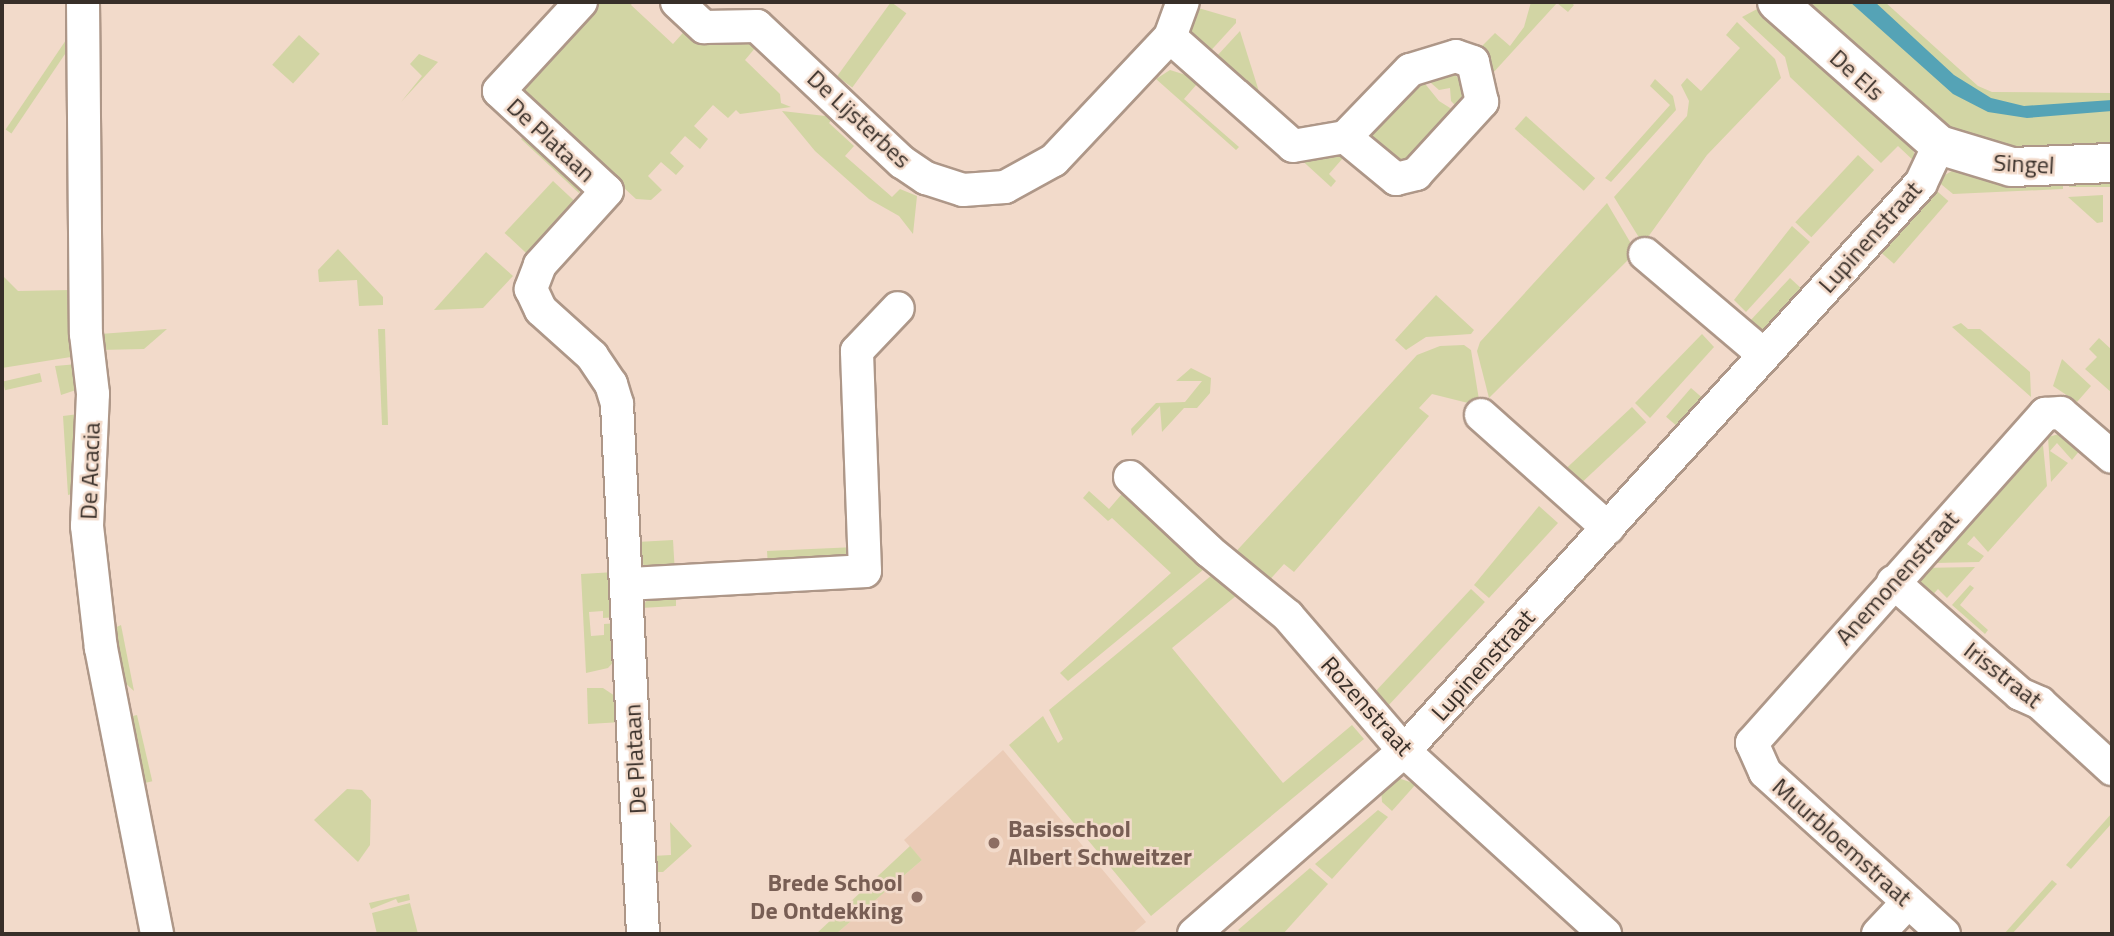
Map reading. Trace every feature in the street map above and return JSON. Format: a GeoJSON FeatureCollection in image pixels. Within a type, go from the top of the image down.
{"type":"FeatureCollection","features":[{"type":"Feature","properties":{"kind":"street","name":"De Acacia"},"geometry":{"type":"LineString","coordinates":[[83,2],[86,334],[93,394],[86,489],[91,578],[113,716],[157,934]]}},
{"type":"Feature","properties":{"kind":"street","name":"De Plataan"},"geometry":{"type":"LineString","coordinates":[[582,2],[499,91],[607,191],[540,265],[531,289],[541,310],[593,356],[611,384],[617,404],[628,584],[643,934]]}},
{"type":"Feature","properties":{"kind":"street","name":"De Lijsterbes"},"geometry":{"type":"LineString","coordinates":[[677,2],[704,27],[757,26],[902,162],[926,178],[964,190],[1005,187],[1054,160],[1170,37],[1183,2]]}},
{"type":"Feature","properties":{"kind":"street","name":"De Els"},"geometry":{"type":"LineString","coordinates":[[1777,2],[1939,145]]}},
{"type":"Feature","properties":{"kind":"street"},"geometry":{"type":"LineString","coordinates":[[1170,37],[1293,146],[1345,137]]}},
{"type":"Feature","properties":{"kind":"street","name":"Singel"},"geometry":{"type":"LineString","coordinates":[[1939,145],[2012,167],[2112,163]]}},
{"type":"Feature","properties":{"kind":"street","name":"Lupinenstraat"},"geometry":{"type":"LineString","coordinates":[[1194,934],[1404,751],[1921,183],[1939,145]]}},
{"type":"Feature","properties":{"kind":"street"},"geometry":{"type":"LineString","coordinates":[[1646,254],[1763,354]]}},
{"type":"Feature","properties":{"kind":"street"},"geometry":{"type":"LineString","coordinates":[[628,584],[865,571],[858,351],[898,308]]}},
{"type":"Feature","properties":{"kind":"street","name":"Anemonenstraat"},"geometry":{"type":"LineString","coordinates":[[1752,743],[2045,414],[2061,413],[2112,457]]}},
{"type":"Feature","properties":{"kind":"street"},"geometry":{"type":"LineString","coordinates":[[1481,415],[1608,528]]}},
{"type":"Feature","properties":{"kind":"street","name":"Rozenstraat"},"geometry":{"type":"LineString","coordinates":[[1130,477],[1209,551],[1288,616],[1404,751],[1605,934]]}},
{"type":"Feature","properties":{"kind":"street","name":"Irisstraat"},"geometry":{"type":"LineString","coordinates":[[1894,582],[2020,694],[2040,703],[2112,769]]}},
{"type":"Feature","properties":{"kind":"street","name":"Muurbloemstraat"},"geometry":{"type":"LineString","coordinates":[[1752,743],[1765,772],[1944,934]]}},
{"type":"Feature","properties":{"kind":"street"},"geometry":{"type":"LineString","coordinates":[[1878,934],[1908,902]]}},
{"type":"Feature","properties":{"kind":"shaded area","name":"Basisschool Albert Schweitzer"},"geometry":{"type":"Polygon","coordinates":[[[1003,750],[1146,922],[1132,934],[836,934],[922,860],[904,840],[1003,750]]]}},
{"type":"Feature","properties":{"kind":"green space"},"geometry":{"type":"Polygon","coordinates":[[[600,2],[633,2],[631,5],[673,44],[689,26],[761,41],[745,60],[780,94],[781,103],[791,107],[740,114],[736,110],[728,118],[713,105],[694,126],[708,139],[700,149],[685,136],[670,153],[684,166],[676,175],[661,162],[648,176],[662,190],[651,200],[636,199],[521,93],[521,80],[536,74],[600,2]]]}},
{"type":"Feature","properties":{"kind":"green space"},"geometry":{"type":"Polygon","coordinates":[[[891,2],[906,13],[852,88],[837,76],[891,2]]]}},
{"type":"Feature","properties":{"kind":"green space"},"geometry":{"type":"Polygon","coordinates":[[[1531,2],[1570,2],[1574,5],[1568,12],[1557,3],[1492,74],[1481,47],[1495,33],[1510,46],[1524,27],[1531,2]]]}},
{"type":"Feature","properties":{"kind":"green space"},"geometry":{"type":"Polygon","coordinates":[[[1793,2],[1885,2],[1978,86],[1992,92],[2112,93],[2112,151],[2040,155],[1951,137],[1793,2]]]}},
{"type":"Feature","properties":{"kind":"green space"},"geometry":{"type":"Polygon","coordinates":[[[1195,7],[1236,19],[1236,23],[1205,57],[1190,38],[1195,7]]]}},
{"type":"Feature","properties":{"kind":"green space"},"geometry":{"type":"Polygon","coordinates":[[[1761,7],[1912,144],[1916,163],[1898,146],[1881,163],[1790,77],[1785,57],[1742,17],[1761,7]]]}},
{"type":"Feature","properties":{"kind":"green space"},"geometry":{"type":"Polygon","coordinates":[[[1737,22],[1775,59],[1781,78],[1707,155],[1643,244],[1614,197],[1687,116],[1689,101],[1681,85],[1687,78],[1701,91],[1740,48],[1726,35],[1737,22]]]}},
{"type":"Feature","properties":{"kind":"green space"},"geometry":{"type":"Polygon","coordinates":[[[1240,31],[1261,98],[1216,57],[1240,31]]]}},
{"type":"Feature","properties":{"kind":"green space"},"geometry":{"type":"Polygon","coordinates":[[[299,35],[320,54],[293,83],[272,65],[299,35]]]}},
{"type":"Feature","properties":{"kind":"green space"},"geometry":{"type":"Polygon","coordinates":[[[66,40],[72,44],[11,133],[6,130],[66,40]]]}},
{"type":"Feature","properties":{"kind":"green space"},"geometry":{"type":"Polygon","coordinates":[[[419,54],[438,62],[401,102],[422,76],[410,64],[419,54]]]}},
{"type":"Feature","properties":{"kind":"green space"},"geometry":{"type":"Polygon","coordinates":[[[1448,69],[1463,82],[1468,102],[1460,110],[1451,101],[1450,88],[1439,90],[1423,76],[1448,69]]]}},
{"type":"Feature","properties":{"kind":"green space"},"geometry":{"type":"Polygon","coordinates":[[[1170,70],[1189,76],[1197,84],[1184,99],[1239,147],[1236,150],[1156,79],[1170,70]]]}},
{"type":"Feature","properties":{"kind":"green space"},"geometry":{"type":"Polygon","coordinates":[[[1655,79],[1673,96],[1676,110],[1611,182],[1605,178],[1670,105],[1650,86],[1655,79]]]}},
{"type":"Feature","properties":{"kind":"green space"},"geometry":{"type":"Polygon","coordinates":[[[1422,80],[1439,101],[1458,113],[1405,167],[1369,147],[1366,132],[1422,80]]]}},
{"type":"Feature","properties":{"kind":"green space"},"geometry":{"type":"Polygon","coordinates":[[[782,111],[834,117],[829,123],[854,146],[845,156],[892,197],[900,189],[917,196],[913,234],[899,216],[869,199],[815,151],[782,111]]]}},
{"type":"Feature","properties":{"kind":"green space"},"geometry":{"type":"Polygon","coordinates":[[[1526,116],[1595,178],[1584,191],[1515,129],[1526,116]]]}},
{"type":"Feature","properties":{"kind":"green space"},"geometry":{"type":"Polygon","coordinates":[[[527,133],[577,180],[580,194],[521,139],[527,133]]]}},
{"type":"Feature","properties":{"kind":"green space"},"geometry":{"type":"Polygon","coordinates":[[[1329,145],[1343,158],[1329,174],[1336,181],[1331,187],[1296,155],[1329,145]]]}},
{"type":"Feature","properties":{"kind":"green space"},"geometry":{"type":"Polygon","coordinates":[[[1858,155],[1874,170],[1811,237],[1795,222],[1858,155]]]}},
{"type":"Feature","properties":{"kind":"green space"},"geometry":{"type":"Polygon","coordinates":[[[1959,167],[2063,178],[2063,189],[1953,194],[1936,180],[1959,167]]]}},
{"type":"Feature","properties":{"kind":"green space"},"geometry":{"type":"Polygon","coordinates":[[[2069,176],[2112,176],[2112,187],[2069,187],[2069,176]]]}},
{"type":"Feature","properties":{"kind":"green space"},"geometry":{"type":"Polygon","coordinates":[[[553,181],[577,204],[529,255],[505,233],[553,181]]]}},
{"type":"Feature","properties":{"kind":"green space"},"geometry":{"type":"Polygon","coordinates":[[[1931,186],[1948,201],[1894,264],[1877,249],[1931,186]]]}},
{"type":"Feature","properties":{"kind":"green space"},"geometry":{"type":"Polygon","coordinates":[[[2103,195],[2103,222],[2097,223],[2068,197],[2103,195]]]}},
{"type":"Feature","properties":{"kind":"green space"},"geometry":{"type":"Polygon","coordinates":[[[1607,203],[1636,252],[1489,398],[1477,351],[1480,342],[1607,203]]]}},
{"type":"Feature","properties":{"kind":"green space"},"geometry":{"type":"Polygon","coordinates":[[[1792,226],[1810,242],[1746,312],[1734,300],[1792,226]]]}},
{"type":"Feature","properties":{"kind":"green space"},"geometry":{"type":"Polygon","coordinates":[[[338,249],[383,297],[383,305],[359,306],[357,280],[319,282],[318,270],[338,249]]]}},
{"type":"Feature","properties":{"kind":"green space"},"geometry":{"type":"Polygon","coordinates":[[[486,252],[513,276],[483,308],[434,310],[486,252]]]}},
{"type":"Feature","properties":{"kind":"green space"},"geometry":{"type":"Polygon","coordinates":[[[2,275],[18,291],[71,290],[77,356],[2,368],[2,275]]]}},
{"type":"Feature","properties":{"kind":"green space"},"geometry":{"type":"Polygon","coordinates":[[[1790,278],[1805,292],[1758,343],[1743,328],[1790,278]]]}},
{"type":"Feature","properties":{"kind":"green space"},"geometry":{"type":"Polygon","coordinates":[[[1436,295],[1474,330],[1471,334],[1426,337],[1406,350],[1395,340],[1436,295]]]}},
{"type":"Feature","properties":{"kind":"green space"},"geometry":{"type":"Polygon","coordinates":[[[1961,323],[1968,329],[1980,329],[2030,372],[2031,397],[1952,327],[1961,323]]]}},
{"type":"Feature","properties":{"kind":"green space"},"geometry":{"type":"Polygon","coordinates":[[[167,329],[144,349],[99,350],[100,334],[167,329]]]}},
{"type":"Feature","properties":{"kind":"green space"},"geometry":{"type":"Polygon","coordinates":[[[378,329],[385,329],[388,425],[382,425],[378,329]]]}},
{"type":"Feature","properties":{"kind":"green space"},"geometry":{"type":"Polygon","coordinates":[[[1702,334],[1714,347],[1650,418],[1635,403],[1702,334]]]}},
{"type":"Feature","properties":{"kind":"green space"},"geometry":{"type":"Polygon","coordinates":[[[2099,338],[2112,350],[2112,393],[2085,369],[2097,357],[2089,349],[2099,338]]]}},
{"type":"Feature","properties":{"kind":"green space"},"geometry":{"type":"Polygon","coordinates":[[[1464,345],[1471,350],[1480,406],[1432,394],[1419,408],[1429,416],[1294,572],[1284,564],[1266,584],[1230,558],[1417,355],[1440,346],[1464,345]]]}},
{"type":"Feature","properties":{"kind":"green space"},"geometry":{"type":"Polygon","coordinates":[[[2062,359],[2091,386],[2077,402],[2053,386],[2062,359]]]}},
{"type":"Feature","properties":{"kind":"green space"},"geometry":{"type":"Polygon","coordinates":[[[78,364],[79,389],[61,395],[55,366],[78,364]]]}},
{"type":"Feature","properties":{"kind":"green space"},"geometry":{"type":"Polygon","coordinates":[[[1191,368],[1211,378],[1210,393],[1197,408],[1184,408],[1162,432],[1160,406],[1132,436],[1131,429],[1156,403],[1185,402],[1202,381],[1176,381],[1191,368]]]}},
{"type":"Feature","properties":{"kind":"green space"},"geometry":{"type":"Polygon","coordinates":[[[40,373],[42,382],[5,390],[3,382],[40,373]]]}},
{"type":"Feature","properties":{"kind":"green space"},"geometry":{"type":"Polygon","coordinates":[[[1691,388],[1706,401],[1681,430],[1666,417],[1691,388]]]}},
{"type":"Feature","properties":{"kind":"green space"},"geometry":{"type":"Polygon","coordinates":[[[1632,407],[1646,422],[1575,489],[1561,473],[1632,407]]]}},
{"type":"Feature","properties":{"kind":"green space"},"geometry":{"type":"Polygon","coordinates":[[[79,414],[75,493],[68,495],[63,416],[79,414]]]}},
{"type":"Feature","properties":{"kind":"green space"},"geometry":{"type":"Polygon","coordinates":[[[2059,434],[2080,450],[2072,460],[2057,443],[2050,451],[2068,463],[2051,482],[2048,437],[2059,434]]]}},
{"type":"Feature","properties":{"kind":"green space"},"geometry":{"type":"Polygon","coordinates":[[[2043,445],[2047,486],[1988,552],[1974,536],[1967,544],[1984,556],[1979,562],[1935,563],[2043,445]]]}},
{"type":"Feature","properties":{"kind":"green space"},"geometry":{"type":"Polygon","coordinates":[[[1089,491],[1109,509],[1121,495],[1136,496],[1209,565],[1068,681],[1060,673],[1171,573],[1112,518],[1108,521],[1083,498],[1089,491]]]}},
{"type":"Feature","properties":{"kind":"green space"},"geometry":{"type":"Polygon","coordinates":[[[1539,506],[1558,523],[1489,598],[1474,585],[1539,506]]]}},
{"type":"Feature","properties":{"kind":"green space"},"geometry":{"type":"Polygon","coordinates":[[[673,540],[675,574],[651,572],[644,567],[637,542],[673,540]]]}},
{"type":"Feature","properties":{"kind":"green space"},"geometry":{"type":"Polygon","coordinates":[[[856,547],[850,561],[768,568],[767,551],[856,547]]]}},
{"type":"Feature","properties":{"kind":"green space"},"geometry":{"type":"Polygon","coordinates":[[[1975,567],[1947,598],[1938,589],[1927,601],[1916,587],[1921,568],[1975,567]]]}},
{"type":"Feature","properties":{"kind":"green space"},"geometry":{"type":"Polygon","coordinates":[[[1218,570],[1242,591],[1172,648],[1283,783],[1352,725],[1364,739],[1151,916],[1009,745],[1043,716],[1058,743],[1063,739],[1049,710],[1218,570]]]}},
{"type":"Feature","properties":{"kind":"green space"},"geometry":{"type":"Polygon","coordinates":[[[615,572],[617,617],[603,618],[603,611],[589,612],[591,636],[604,635],[604,624],[618,623],[617,658],[608,668],[586,673],[581,574],[615,572]]]}},
{"type":"Feature","properties":{"kind":"green space"},"geometry":{"type":"Polygon","coordinates":[[[1970,585],[1974,588],[1960,605],[1988,630],[1985,634],[1952,605],[1970,585]]]}},
{"type":"Feature","properties":{"kind":"green space"},"geometry":{"type":"Polygon","coordinates":[[[1471,589],[1485,602],[1384,710],[1370,697],[1471,589]]]}},
{"type":"Feature","properties":{"kind":"green space"},"geometry":{"type":"Polygon","coordinates":[[[676,590],[676,606],[641,608],[652,594],[676,590]]]}},
{"type":"Feature","properties":{"kind":"green space"},"geometry":{"type":"Polygon","coordinates":[[[121,625],[134,691],[117,676],[110,630],[121,625]]]}},
{"type":"Feature","properties":{"kind":"green space"},"geometry":{"type":"Polygon","coordinates":[[[587,688],[603,688],[618,698],[622,722],[588,724],[587,688]]]}},
{"type":"Feature","properties":{"kind":"green space"},"geometry":{"type":"Polygon","coordinates":[[[137,715],[152,781],[141,784],[125,718],[137,715]]]}},
{"type":"Feature","properties":{"kind":"green space"},"geometry":{"type":"Polygon","coordinates":[[[100,735],[107,743],[125,834],[120,840],[100,735]]]}},
{"type":"Feature","properties":{"kind":"green space"},"geometry":{"type":"Polygon","coordinates":[[[1398,778],[1416,784],[1392,811],[1382,802],[1381,788],[1398,778]]]}},
{"type":"Feature","properties":{"kind":"green space"},"geometry":{"type":"Polygon","coordinates":[[[347,789],[362,790],[371,800],[370,845],[358,862],[314,820],[347,789]]]}},
{"type":"Feature","properties":{"kind":"green space"},"geometry":{"type":"Polygon","coordinates":[[[1378,810],[1388,817],[1332,879],[1315,864],[1378,810]]]}},
{"type":"Feature","properties":{"kind":"green space"},"geometry":{"type":"Polygon","coordinates":[[[2112,813],[2112,823],[2071,869],[2066,865],[2112,813]]]}},
{"type":"Feature","properties":{"kind":"green space"},"geometry":{"type":"Polygon","coordinates":[[[670,822],[692,846],[663,872],[652,872],[652,856],[671,855],[670,822]]]}},
{"type":"Feature","properties":{"kind":"green space"},"geometry":{"type":"Polygon","coordinates":[[[910,846],[922,860],[836,934],[816,934],[910,846]]]}},
{"type":"Feature","properties":{"kind":"green space"},"geometry":{"type":"Polygon","coordinates":[[[1310,868],[1328,884],[1283,934],[1243,934],[1238,930],[1310,868]]]}},
{"type":"Feature","properties":{"kind":"green space"},"geometry":{"type":"Polygon","coordinates":[[[2052,880],[2057,884],[2012,934],[2004,934],[2052,880]]]}},
{"type":"Feature","properties":{"kind":"green space"},"geometry":{"type":"Polygon","coordinates":[[[409,894],[410,900],[398,903],[396,899],[371,909],[369,903],[409,894]]]}},
{"type":"Feature","properties":{"kind":"green space"},"geometry":{"type":"Polygon","coordinates":[[[410,903],[418,934],[377,934],[372,913],[410,903]]]}},
{"type":"Feature","properties":{"kind":"water"},"geometry":{"type":"Polygon","coordinates":[[[1850,2],[1875,2],[1954,75],[1991,98],[2024,106],[2112,100],[2112,111],[2027,118],[1988,112],[1953,94],[1850,2]]]}},
{"type":"Feature","properties":{"kind":"place","name":"Basisschool Albert Schweitzer"},"geometry":{"type":"Point","coordinates":[994,843]}},
{"type":"Feature","properties":{"kind":"place","name":"Brede School De Ontdekking"},"geometry":{"type":"Point","coordinates":[917,897]}}]}
